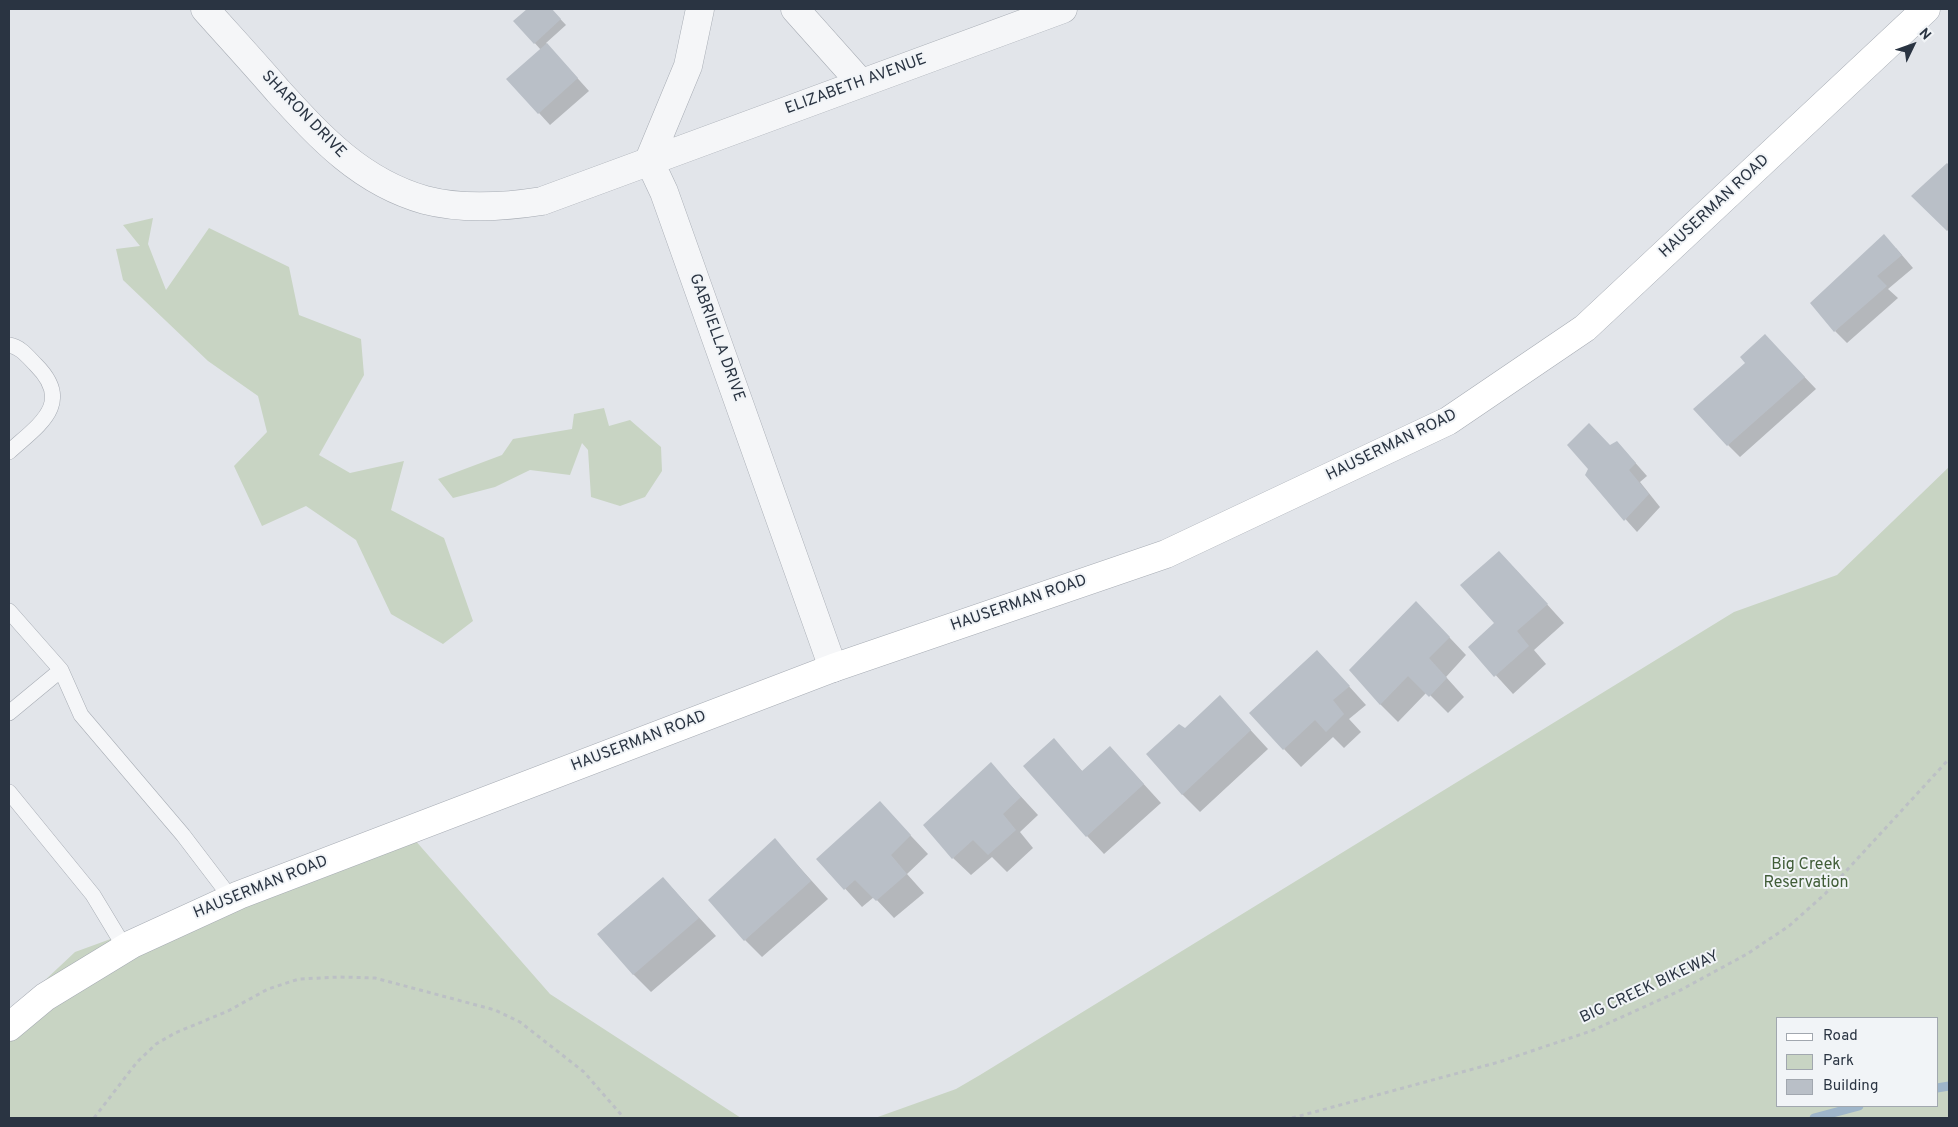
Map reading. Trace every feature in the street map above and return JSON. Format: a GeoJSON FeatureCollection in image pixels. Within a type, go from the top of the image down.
{"type":"FeatureCollection","features":[{"type":"Feature","properties":{"kind":"main road","name":"HAUSERMAN ROAD"},"geometry":{"type":"LineString","coordinates":[[9,1027],[45,998],[125,948],[231,898],[832,668],[1166,554],[1448,421],[1585,328],[1926,9]]}},
{"type":"Feature","properties":{"kind":"street","name":"SHARON DRIVE"},"geometry":{"type":"LineString","coordinates":[[205,9],[334,150],[374,180],[426,200],[466,206],[505,206],[542,201],[649,160]]}},
{"type":"Feature","properties":{"kind":"street"},"geometry":{"type":"LineString","coordinates":[[649,160],[688,66],[700,9]]}},
{"type":"Feature","properties":{"kind":"street"},"geometry":{"type":"LineString","coordinates":[[796,9],[861,83]]}},
{"type":"Feature","properties":{"kind":"street","name":"ELIZABETH AVENUE"},"geometry":{"type":"LineString","coordinates":[[649,160],[1063,9]]}},
{"type":"Feature","properties":{"kind":"street","name":"GABRIELLA DRIVE"},"geometry":{"type":"LineString","coordinates":[[649,160],[664,192],[832,668]]}},
{"type":"Feature","properties":{"kind":"lane"},"geometry":{"type":"LineString","coordinates":[[9,345],[16,346],[40,368],[52,389],[54,403],[45,419],[9,452]]}},
{"type":"Feature","properties":{"kind":"lane"},"geometry":{"type":"LineString","coordinates":[[9,611],[61,670],[81,715],[183,835],[231,898]]}},
{"type":"Feature","properties":{"kind":"lane"},"geometry":{"type":"LineString","coordinates":[[9,713],[61,670]]}},
{"type":"Feature","properties":{"kind":"lane"},"geometry":{"type":"LineString","coordinates":[[9,792],[93,895],[125,948]]}},
{"type":"Feature","properties":{"kind":"path","name":"BIG CREEK BIKEWAY"},"geometry":{"type":"LineString","coordinates":[[1292,1118],[1499,1062],[1591,1031],[1677,992],[1747,954],[1789,926],[1825,894],[1949,759]]}},
{"type":"Feature","properties":{"kind":"path"},"geometry":{"type":"LineString","coordinates":[[94,1118],[137,1062],[156,1044],[175,1033],[228,1011],[268,989],[300,979],[375,978],[495,1010],[520,1022],[584,1072],[624,1118]]}},
{"type":"Feature","properties":{"kind":"green space"},"geometry":{"type":"Polygon","coordinates":[[[153,218],[148,244],[166,290],[209,228],[289,267],[299,315],[361,339],[364,375],[319,455],[350,473],[404,461],[391,510],[444,538],[473,621],[443,644],[391,614],[356,540],[306,506],[262,526],[234,466],[267,432],[258,396],[208,361],[123,280],[116,249],[140,246],[123,225],[153,218]]]}},
{"type":"Feature","properties":{"kind":"green space"},"geometry":{"type":"Polygon","coordinates":[[[604,408],[609,426],[630,420],[661,447],[662,471],[645,497],[620,506],[591,497],[588,450],[582,443],[570,475],[530,470],[495,487],[453,498],[438,479],[502,455],[513,439],[572,429],[574,414],[604,408]]]}},
{"type":"Feature","properties":{"kind":"green space","name":"Big Creek Reservation"},"geometry":{"type":"Polygon","coordinates":[[[1949,467],[1949,1118],[875,1118],[956,1089],[980,1075],[1734,612],[1837,575],[1949,467]]]}},
{"type":"Feature","properties":{"kind":"green space"},"geometry":{"type":"Polygon","coordinates":[[[407,831],[550,994],[741,1118],[9,1118],[9,1014],[75,952],[407,831]]]}},
{"type":"Feature","properties":{"kind":"building"},"geometry":{"type":"Polygon","coordinates":[[[527,9],[552,9],[561,19],[534,44],[513,21],[527,9]]]}},
{"type":"Feature","properties":{"kind":"building"},"geometry":{"type":"Polygon","coordinates":[[[547,43],[578,78],[538,114],[506,79],[547,43]]]}},
{"type":"Feature","properties":{"kind":"building"},"geometry":{"type":"Polygon","coordinates":[[[1947,163],[1949,165],[1947,231],[1911,196],[1947,163]]]}},
{"type":"Feature","properties":{"kind":"building"},"geometry":{"type":"Polygon","coordinates":[[[1884,234],[1902,255],[1877,276],[1887,286],[1834,332],[1810,303],[1884,234]]]}},
{"type":"Feature","properties":{"kind":"building"},"geometry":{"type":"Polygon","coordinates":[[[1765,334],[1805,377],[1727,446],[1693,409],[1745,363],[1740,357],[1765,334]]]}},
{"type":"Feature","properties":{"kind":"building"},"geometry":{"type":"Polygon","coordinates":[[[1589,423],[1610,445],[1617,441],[1636,463],[1629,470],[1649,494],[1624,521],[1585,475],[1588,469],[1567,445],[1589,423]]]}},
{"type":"Feature","properties":{"kind":"building"},"geometry":{"type":"Polygon","coordinates":[[[1499,551],[1548,604],[1517,631],[1529,646],[1494,677],[1468,647],[1494,623],[1460,585],[1499,551]]]}},
{"type":"Feature","properties":{"kind":"building"},"geometry":{"type":"Polygon","coordinates":[[[1416,601],[1450,637],[1429,658],[1447,678],[1429,697],[1408,676],[1380,705],[1349,670],[1416,601]]]}},
{"type":"Feature","properties":{"kind":"building"},"geometry":{"type":"Polygon","coordinates":[[[1317,650],[1350,686],[1333,700],[1344,714],[1326,732],[1315,720],[1283,750],[1249,713],[1317,650]]]}},
{"type":"Feature","properties":{"kind":"building"},"geometry":{"type":"Polygon","coordinates":[[[1220,695],[1251,730],[1182,795],[1146,754],[1179,724],[1185,728],[1220,695]]]}},
{"type":"Feature","properties":{"kind":"building"},"geometry":{"type":"Polygon","coordinates":[[[1054,738],[1082,771],[1110,746],[1144,784],[1086,837],[1023,766],[1054,738]]]}},
{"type":"Feature","properties":{"kind":"building"},"geometry":{"type":"Polygon","coordinates":[[[991,762],[1021,797],[1003,814],[1016,830],[988,855],[973,840],[952,859],[923,825],[991,762]]]}},
{"type":"Feature","properties":{"kind":"building"},"geometry":{"type":"Polygon","coordinates":[[[880,801],[911,835],[891,855],[907,874],[876,901],[855,880],[844,890],[816,859],[880,801]]]}},
{"type":"Feature","properties":{"kind":"building"},"geometry":{"type":"Polygon","coordinates":[[[775,838],[811,881],[744,941],[708,900],[775,838]]]}},
{"type":"Feature","properties":{"kind":"building"},"geometry":{"type":"Polygon","coordinates":[[[663,877],[699,918],[633,975],[597,934],[663,877]]]}},
{"type":"Feature","properties":{"kind":"waterway"},"geometry":{"type":"LineString","coordinates":[[1938,1088],[1949,1086]]}},
{"type":"Feature","properties":{"kind":"waterway"},"geometry":{"type":"LineString","coordinates":[[1814,1118],[1855,1107]]}}]}
